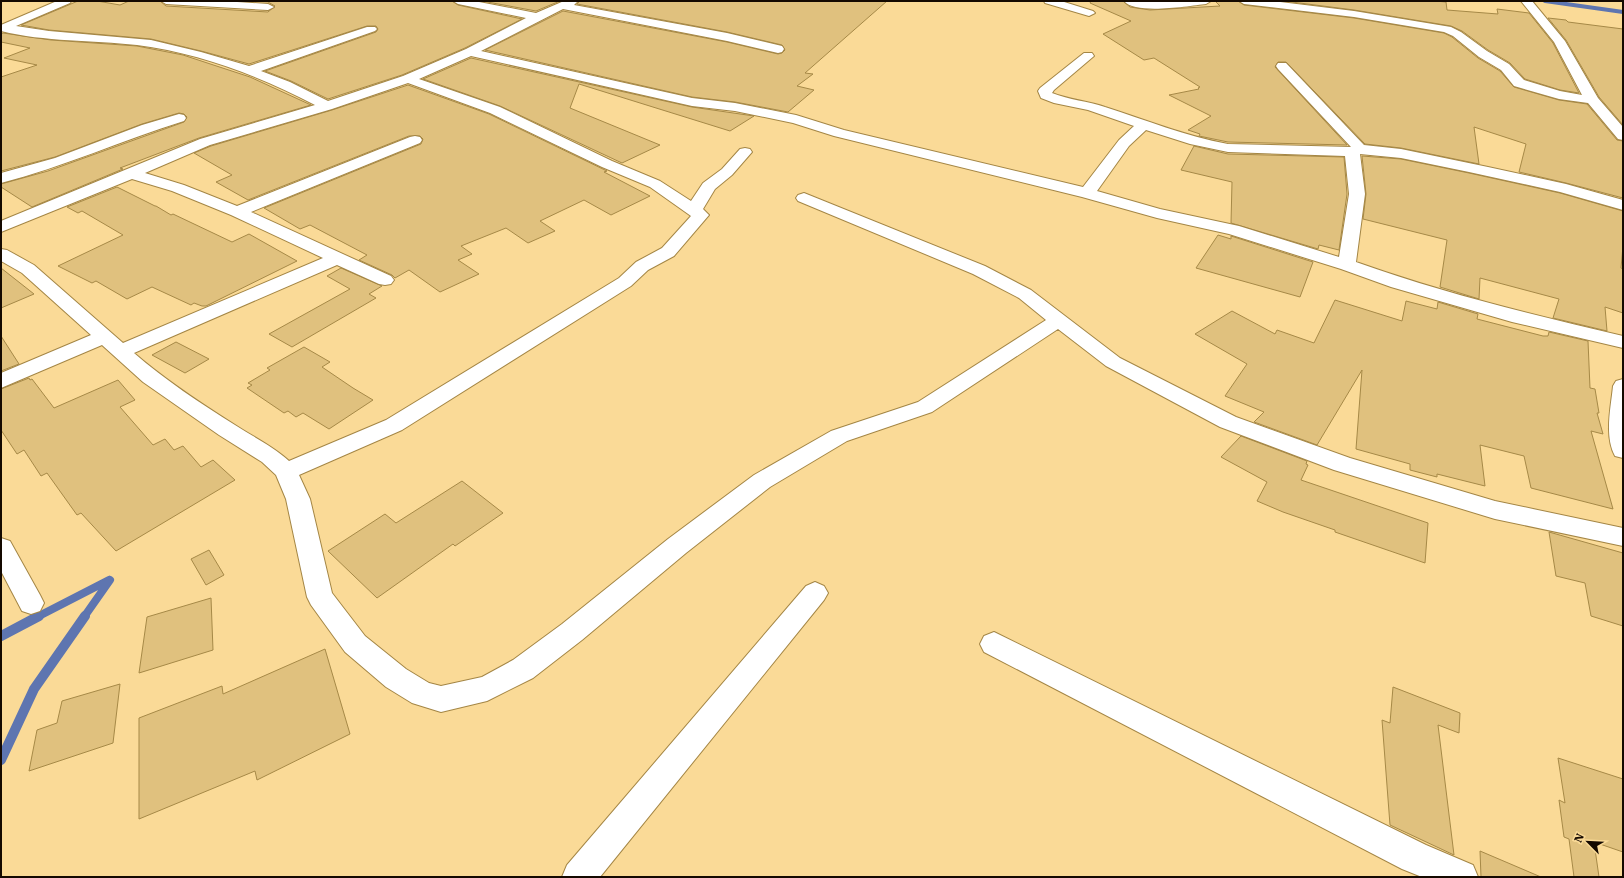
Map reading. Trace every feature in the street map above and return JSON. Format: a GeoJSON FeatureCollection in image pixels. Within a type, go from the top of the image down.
{"type":"FeatureCollection","features":[{"type":"Feature","properties":{"kind":"street"},"geometry":{"type":"LineString","coordinates":[[2,28],[46,11],[66,1]]}},
{"type":"Feature","properties":{"kind":"street"},"geometry":{"type":"LineString","coordinates":[[166,1],[268,7]]}},
{"type":"Feature","properties":{"kind":"street"},"geometry":{"type":"LineString","coordinates":[[458,1],[537,17]]}},
{"type":"Feature","properties":{"kind":"street"},"geometry":{"type":"LineString","coordinates":[[1049,1],[1089,13]]}},
{"type":"Feature","properties":{"kind":"street"},"geometry":{"type":"LineString","coordinates":[[1129,1],[1142,5],[1161,6],[1206,1]]}},
{"type":"Feature","properties":{"kind":"street"},"geometry":{"type":"LineString","coordinates":[[1244,1],[1354,14],[1447,29],[1458,34],[1483,54],[1505,67],[1519,83],[1559,95],[1592,100]]}},
{"type":"Feature","properties":{"kind":"street"},"geometry":{"type":"LineString","coordinates":[[1,227],[205,142],[327,106],[408,79],[470,52],[537,17],[568,3],[778,49]]}},
{"type":"Feature","properties":{"kind":"street"},"geometry":{"type":"LineString","coordinates":[[1528,5],[1559,42],[1592,100],[1623,136]]}},
{"type":"Feature","properties":{"kind":"street"},"geometry":{"type":"LineString","coordinates":[[16,12],[46,11]]}},
{"type":"Feature","properties":{"kind":"street"},"geometry":{"type":"LineString","coordinates":[[2,28],[54,35],[126,40],[151,44],[232,63],[308,95],[327,106]]}},
{"type":"Feature","properties":{"kind":"street"},"geometry":{"type":"LineString","coordinates":[[250,70],[371,29]]}},
{"type":"Feature","properties":{"kind":"street"},"geometry":{"type":"LineString","coordinates":[[470,52],[692,102],[774,114],[796,119],[839,134],[1087,193],[1157,213],[1233,230],[1347,265],[1397,283],[1512,316],[1623,342]]}},
{"type":"Feature","properties":{"kind":"street"},"geometry":{"type":"LineString","coordinates":[[1088,56],[1049,87],[1045,91],[1046,95],[1099,109],[1191,141],[1228,148],[1387,150],[1520,178],[1581,192],[1623,204]]}},
{"type":"Feature","properties":{"kind":"street"},"geometry":{"type":"LineString","coordinates":[[1282,66],[1356,150],[1357,194],[1347,265]]}},
{"type":"Feature","properties":{"kind":"street"},"geometry":{"type":"LineString","coordinates":[[286,471],[394,425],[625,282],[642,266],[668,252],[701,216],[655,184],[607,164],[495,110],[408,79]]}},
{"type":"Feature","properties":{"kind":"street"},"geometry":{"type":"LineString","coordinates":[[1602,112],[1623,114]]}},
{"type":"Feature","properties":{"kind":"street"},"geometry":{"type":"LineString","coordinates":[[1,178],[60,161],[147,128],[179,118]]}},
{"type":"Feature","properties":{"kind":"street"},"geometry":{"type":"LineString","coordinates":[[1087,193],[1124,143],[1143,125]]}},
{"type":"Feature","properties":{"kind":"street"},"geometry":{"type":"LineString","coordinates":[[237,212],[415,140]]}},
{"type":"Feature","properties":{"kind":"street"},"geometry":{"type":"LineString","coordinates":[[694,210],[710,186],[727,172],[745,152]]}},
{"type":"Feature","properties":{"kind":"street"},"geometry":{"type":"LineString","coordinates":[[131,174],[178,188],[237,212],[336,259],[385,280]]}},
{"type":"Feature","properties":{"kind":"street"},"geometry":{"type":"LineString","coordinates":[[804,198],[979,270],[1025,294],[1113,362],[1228,422],[1342,464],[1495,510],[1623,537]]}},
{"type":"Feature","properties":{"kind":"street"},"geometry":{"type":"LineString","coordinates":[[1,254],[28,270],[150,377],[227,430],[270,456],[286,471],[298,499],[320,597],[355,644],[396,678],[422,694],[441,699],[487,688],[522,669],[572,632],[677,546],[762,481],[839,436],[925,407],[1059,320]]}},
{"type":"Feature","properties":{"kind":"street"},"geometry":{"type":"LineString","coordinates":[[121,351],[336,259]]}},
{"type":"Feature","properties":{"kind":"street"},"geometry":{"type":"LineString","coordinates":[[1,381],[104,337]]}},
{"type":"Feature","properties":{"kind":"street"},"geometry":{"type":"LineString","coordinates":[[1623,386],[1620,434],[1623,450]]}},
{"type":"Feature","properties":{"kind":"street"},"geometry":{"type":"LineString","coordinates":[[1,548],[31,603]]}},
{"type":"Feature","properties":{"kind":"street"},"geometry":{"type":"LineString","coordinates":[[579,877],[815,593]]}},
{"type":"Feature","properties":{"kind":"street"},"geometry":{"type":"LineString","coordinates":[[994,644],[1414,857],[1461,877]]}},
{"type":"Feature","properties":{"kind":"building"},"geometry":{"type":"Polygon","coordinates":[[[78,1],[97,1],[120,5],[129,1],[160,1],[166,6],[268,12],[275,6],[268,2],[245,1],[452,1],[458,5],[522,19],[465,48],[402,75],[328,99],[291,81],[265,71],[376,32],[378,29],[376,26],[367,26],[249,64],[151,39],[49,30],[21,25],[78,1]]]}},
{"type":"Feature","properties":{"kind":"building"},"geometry":{"type":"Polygon","coordinates":[[[482,1],[560,1],[536,11],[482,1]]]}},
{"type":"Feature","properties":{"kind":"building"},"geometry":{"type":"Polygon","coordinates":[[[580,1],[887,1],[805,73],[813,74],[797,86],[814,90],[788,112],[735,102],[692,97],[485,50],[563,11],[727,42],[778,54],[785,50],[782,45],[727,32],[577,4],[580,1]]]}},
{"type":"Feature","properties":{"kind":"building"},"geometry":{"type":"Polygon","coordinates":[[[1091,1],[1123,1],[1130,7],[1150,10],[1220,6],[1215,1],[1238,1],[1244,5],[1354,18],[1444,33],[1452,37],[1478,58],[1500,71],[1514,87],[1559,100],[1587,104],[1617,140],[1623,141],[1623,198],[1519,172],[1526,144],[1474,127],[1479,164],[1401,148],[1365,144],[1286,62],[1278,62],[1275,67],[1347,145],[1228,142],[1199,136],[1200,134],[1188,130],[1211,116],[1169,95],[1199,89],[1198,88],[1200,87],[1154,58],[1144,60],[1103,34],[1131,21],[1090,3],[1091,1]]]}},
{"type":"Feature","properties":{"kind":"building"},"geometry":{"type":"Polygon","coordinates":[[[1284,1],[1435,1],[1446,2],[1447,10],[1498,14],[1497,9],[1529,13],[1553,43],[1579,93],[1560,90],[1525,79],[1510,63],[1488,50],[1462,31],[1451,26],[1354,10],[1284,1]]]}},
{"type":"Feature","properties":{"kind":"building"},"geometry":{"type":"Polygon","coordinates":[[[1548,18],[1623,29],[1623,125],[1599,97],[1566,40],[1548,18]]]}},
{"type":"Feature","properties":{"kind":"building"},"geometry":{"type":"Polygon","coordinates":[[[3,33],[51,40],[137,46],[183,55],[250,77],[311,105],[199,138],[120,168],[123,169],[32,207],[1,187],[1,184],[48,171],[184,122],[187,117],[184,114],[179,113],[142,124],[55,157],[1,171],[1,77],[37,65],[4,58],[30,48],[1,42],[1,34],[3,33]]]}},
{"type":"Feature","properties":{"kind":"building"},"geometry":{"type":"Polygon","coordinates":[[[471,58],[692,107],[754,116],[730,131],[579,84],[570,108],[660,145],[622,163],[500,106],[423,79],[471,58]]]}},
{"type":"Feature","properties":{"kind":"building"},"geometry":{"type":"Polygon","coordinates":[[[408,85],[489,114],[607,171],[604,172],[650,196],[611,215],[584,200],[540,221],[555,231],[528,243],[506,228],[461,246],[472,254],[458,260],[479,274],[440,292],[409,270],[395,278],[392,275],[359,260],[367,255],[310,225],[300,229],[264,208],[421,144],[423,139],[420,136],[409,136],[248,200],[216,182],[232,175],[194,153],[211,146],[332,110],[408,85]]]}},
{"type":"Feature","properties":{"kind":"building"},"geometry":{"type":"Polygon","coordinates":[[[1194,146],[1228,154],[1344,157],[1347,194],[1339,250],[1319,245],[1318,249],[1231,223],[1232,182],[1181,170],[1194,146]]]}},
{"type":"Feature","properties":{"kind":"building"},"geometry":{"type":"Polygon","coordinates":[[[1362,156],[1401,159],[1469,173],[1560,193],[1623,211],[1623,246],[1621,268],[1623,269],[1623,313],[1605,307],[1607,331],[1553,318],[1559,299],[1480,278],[1479,299],[1440,287],[1447,240],[1363,219],[1366,194],[1362,156]]]}},
{"type":"Feature","properties":{"kind":"building"},"geometry":{"type":"Polygon","coordinates":[[[117,187],[171,215],[173,214],[232,242],[249,234],[297,261],[206,306],[194,303],[191,305],[152,287],[127,299],[96,281],[92,283],[58,266],[123,235],[82,211],[78,213],[67,207],[117,187]]]}},
{"type":"Feature","properties":{"kind":"building"},"geometry":{"type":"Polygon","coordinates":[[[1218,235],[1231,239],[1231,236],[1313,262],[1300,297],[1196,268],[1218,235]]]}},
{"type":"Feature","properties":{"kind":"building"},"geometry":{"type":"Polygon","coordinates":[[[1,268],[34,294],[1,308],[1,268]]]}},
{"type":"Feature","properties":{"kind":"building"},"geometry":{"type":"Polygon","coordinates":[[[341,268],[382,286],[369,294],[376,298],[292,347],[269,334],[350,289],[327,276],[341,268]]]}},
{"type":"Feature","properties":{"kind":"building"},"geometry":{"type":"Polygon","coordinates":[[[1335,300],[1402,321],[1406,301],[1437,309],[1438,302],[1478,314],[1477,319],[1543,336],[1548,336],[1549,332],[1588,341],[1590,388],[1595,389],[1599,413],[1597,413],[1603,434],[1591,431],[1613,509],[1531,488],[1524,456],[1480,445],[1485,486],[1437,474],[1437,477],[1410,470],[1410,464],[1356,449],[1362,370],[1317,445],[1254,422],[1264,412],[1225,396],[1247,364],[1195,334],[1232,311],[1275,334],[1277,330],[1314,343],[1335,300]]]}},
{"type":"Feature","properties":{"kind":"building"},"geometry":{"type":"Polygon","coordinates":[[[1,336],[19,364],[1,371],[1,336]]]}},
{"type":"Feature","properties":{"kind":"building"},"geometry":{"type":"Polygon","coordinates":[[[176,342],[209,359],[185,373],[152,355],[176,342]]]}},
{"type":"Feature","properties":{"kind":"building"},"geometry":{"type":"Polygon","coordinates":[[[304,347],[330,362],[322,367],[373,400],[329,429],[303,413],[296,417],[288,411],[284,413],[247,388],[252,385],[248,383],[270,370],[267,368],[304,347]]]}},
{"type":"Feature","properties":{"kind":"building"},"geometry":{"type":"Polygon","coordinates":[[[29,378],[30,380],[32,379],[54,408],[118,380],[135,400],[120,407],[153,445],[165,439],[174,450],[183,446],[201,467],[213,460],[235,480],[116,551],[81,513],[77,515],[47,473],[41,476],[24,450],[17,454],[1,430],[1,389],[29,378]]]}},
{"type":"Feature","properties":{"kind":"building"},"geometry":{"type":"Polygon","coordinates":[[[1241,436],[1307,461],[1306,464],[1308,465],[1301,480],[1428,523],[1425,563],[1335,532],[1335,530],[1283,512],[1257,501],[1267,482],[1221,457],[1241,436]]]}},
{"type":"Feature","properties":{"kind":"building"},"geometry":{"type":"Polygon","coordinates":[[[462,481],[503,513],[455,546],[453,544],[377,598],[328,551],[385,514],[396,523],[462,481]]]}},
{"type":"Feature","properties":{"kind":"building"},"geometry":{"type":"Polygon","coordinates":[[[1549,532],[1623,553],[1623,626],[1591,616],[1585,583],[1556,576],[1549,532]]]}},
{"type":"Feature","properties":{"kind":"building"},"geometry":{"type":"Polygon","coordinates":[[[209,550],[224,575],[206,585],[191,559],[209,550]]]}},
{"type":"Feature","properties":{"kind":"building"},"geometry":{"type":"Polygon","coordinates":[[[211,598],[213,650],[139,673],[147,617],[211,598]]]}},
{"type":"Feature","properties":{"kind":"building"},"geometry":{"type":"Polygon","coordinates":[[[325,649],[350,734],[257,780],[255,771],[139,819],[139,718],[222,686],[223,694],[325,649]]]}},
{"type":"Feature","properties":{"kind":"building"},"geometry":{"type":"Polygon","coordinates":[[[120,684],[113,743],[29,771],[37,730],[57,723],[62,701],[120,684]]]}},
{"type":"Feature","properties":{"kind":"building"},"geometry":{"type":"Polygon","coordinates":[[[1393,687],[1460,713],[1459,733],[1438,725],[1454,855],[1390,825],[1382,720],[1390,723],[1393,687]]]}},
{"type":"Feature","properties":{"kind":"building"},"geometry":{"type":"Polygon","coordinates":[[[1558,758],[1623,779],[1623,852],[1594,842],[1599,877],[1574,877],[1569,839],[1564,837],[1559,800],[1565,803],[1558,758]]]}},
{"type":"Feature","properties":{"kind":"building"},"geometry":{"type":"Polygon","coordinates":[[[1480,851],[1541,877],[1481,877],[1480,851]]]}},
{"type":"Feature","properties":{"kind":"waterway"},"geometry":{"type":"LineString","coordinates":[[1545,1],[1623,12]]}},
{"type":"Feature","properties":{"kind":"waterway"},"geometry":{"type":"LineString","coordinates":[[37,617],[109,580]]}},
{"type":"Feature","properties":{"kind":"waterway"},"geometry":{"type":"LineString","coordinates":[[84,617],[110,580]]}},
{"type":"Feature","properties":{"kind":"waterway"},"geometry":{"type":"LineString","coordinates":[[1,636],[39,616]]}},
{"type":"Feature","properties":{"kind":"waterway"},"geometry":{"type":"LineString","coordinates":[[1,760],[34,689],[85,616]]}}]}
